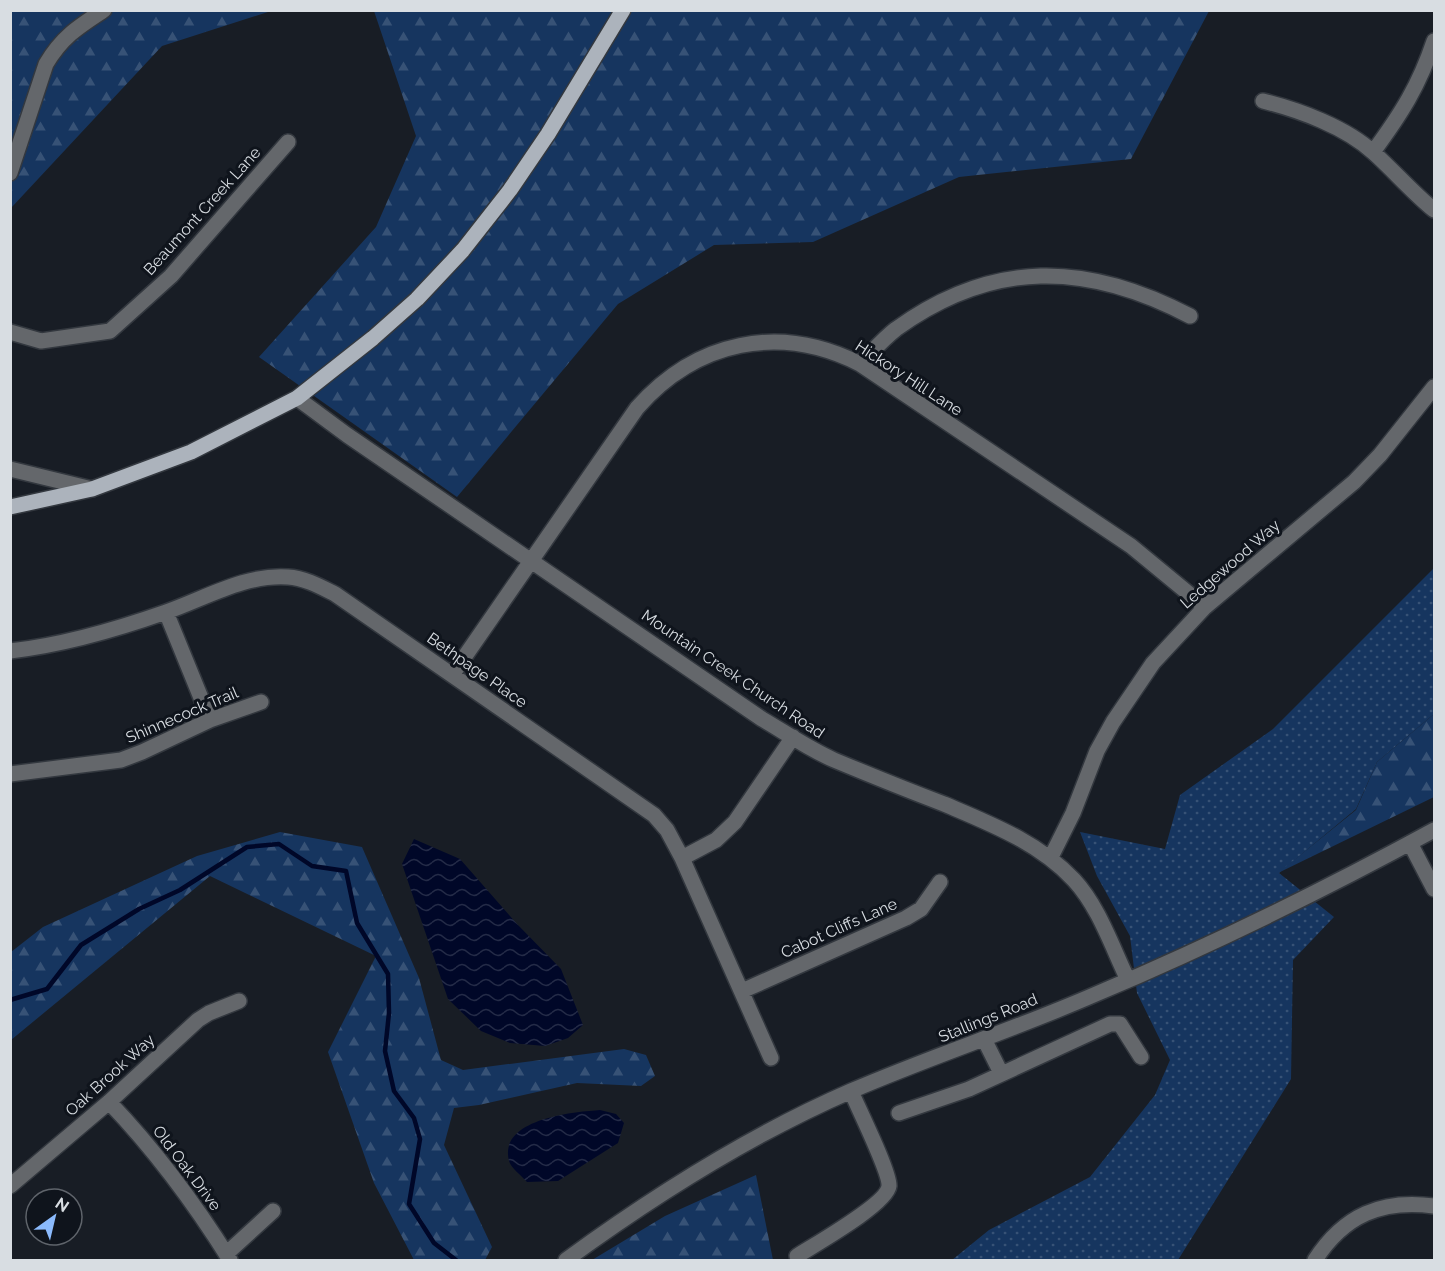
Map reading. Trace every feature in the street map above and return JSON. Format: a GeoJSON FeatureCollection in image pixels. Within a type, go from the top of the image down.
{"type":"FeatureCollection","features":[{"type":"Feature","properties":{"kind":"main road"},"geometry":{"type":"LineString","coordinates":[[10,507],[92,489],[191,452],[297,398],[373,338],[417,299],[463,249],[510,190],[548,134],[623,10]]}},
{"type":"Feature","properties":{"kind":"street"},"geometry":{"type":"LineString","coordinates":[[10,173],[46,64],[55,48],[65,36],[104,10]]}},
{"type":"Feature","properties":{"kind":"street"},"geometry":{"type":"LineString","coordinates":[[1373,152],[1416,88],[1434,41]]}},
{"type":"Feature","properties":{"kind":"street"},"geometry":{"type":"LineString","coordinates":[[1263,101],[1313,117],[1334,127],[1373,152],[1434,210]]}},
{"type":"Feature","properties":{"kind":"street","name":"Beaumont Creek Lane"},"geometry":{"type":"LineString","coordinates":[[10,332],[41,341],[110,331],[171,276],[288,142]]}},
{"type":"Feature","properties":{"kind":"street"},"geometry":{"type":"LineString","coordinates":[[860,364],[894,331],[917,316],[977,286],[1014,278],[1057,275],[1092,279],[1160,300],[1190,316]]}},
{"type":"Feature","properties":{"kind":"street","name":"Hickory Hill Lane"},"geometry":{"type":"LineString","coordinates":[[452,675],[637,408],[648,396],[681,369],[720,350],[761,342],[782,342],[823,349],[860,364],[1131,546],[1204,607]]}},
{"type":"Feature","properties":{"kind":"street","name":"Ledgewood Way"},"geometry":{"type":"LineString","coordinates":[[1051,857],[1073,813],[1097,751],[1113,722],[1153,663],[1204,607],[1354,482],[1387,447],[1434,387]]}},
{"type":"Feature","properties":{"kind":"street","name":"Mountain Creek Church Road"},"geometry":{"type":"LineString","coordinates":[[297,398],[347,435],[762,719],[831,758],[976,817],[1030,843],[1051,857],[1075,881],[1093,907],[1128,980]]}},
{"type":"Feature","properties":{"kind":"street"},"geometry":{"type":"LineString","coordinates":[[10,469],[92,489]]}},
{"type":"Feature","properties":{"kind":"street","name":"Bethpage Place"},"geometry":{"type":"LineString","coordinates":[[10,651],[73,642],[166,612],[249,580],[290,577],[313,583],[335,594],[654,815],[667,830],[682,858],[771,1058]]}},
{"type":"Feature","properties":{"kind":"street"},"geometry":{"type":"LineString","coordinates":[[166,612],[210,720]]}},
{"type":"Feature","properties":{"kind":"street","name":"Shinnecock Trail"},"geometry":{"type":"LineString","coordinates":[[10,774],[121,760],[210,720],[261,702]]}},
{"type":"Feature","properties":{"kind":"street"},"geometry":{"type":"LineString","coordinates":[[682,858],[716,840],[735,822],[793,737]]}},
{"type":"Feature","properties":{"kind":"street","name":"Stallings Road"},"geometry":{"type":"LineString","coordinates":[[566,1260],[613,1226],[695,1173],[783,1124],[851,1091],[1128,980],[1263,920],[1434,830]]}},
{"type":"Feature","properties":{"kind":"street"},"geometry":{"type":"LineString","coordinates":[[1410,843],[1434,889]]}},
{"type":"Feature","properties":{"kind":"street","name":"Cabot Cliffs Lane"},"geometry":{"type":"LineString","coordinates":[[742,991],[906,918],[921,909],[940,882]]}},
{"type":"Feature","properties":{"kind":"street","name":"Oak Brook Way"},"geometry":{"type":"LineString","coordinates":[[10,1186],[109,1102],[198,1020],[239,1001]]}},
{"type":"Feature","properties":{"kind":"street"},"geometry":{"type":"LineString","coordinates":[[898,1113],[969,1089],[1110,1024],[1120,1024],[1141,1057]]}},
{"type":"Feature","properties":{"kind":"street"},"geometry":{"type":"LineString","coordinates":[[984,1039],[1001,1073]]}},
{"type":"Feature","properties":{"kind":"street"},"geometry":{"type":"LineString","coordinates":[[797,1256],[874,1205],[889,1188],[886,1172],[851,1091]]}},
{"type":"Feature","properties":{"kind":"street","name":"Old Oak Drive"},"geometry":{"type":"LineString","coordinates":[[109,1102],[158,1157],[228,1257]]}},
{"type":"Feature","properties":{"kind":"street"},"geometry":{"type":"LineString","coordinates":[[1315,1260],[1329,1240],[1366,1213],[1394,1205],[1434,1206]]}},
{"type":"Feature","properties":{"kind":"street"},"geometry":{"type":"LineString","coordinates":[[228,1257],[273,1211]]}},
{"type":"Feature","properties":{"kind":"green space"},"geometry":{"type":"Polygon","coordinates":[[[11,11],[271,11],[162,46],[11,208],[11,11]]]}},
{"type":"Feature","properties":{"kind":"green space"},"geometry":{"type":"Polygon","coordinates":[[[374,11],[1209,11],[1131,159],[959,177],[813,242],[714,245],[618,304],[457,497],[259,357],[376,227],[416,136],[374,11]]]}},
{"type":"Feature","properties":{"kind":"green space"},"geometry":{"type":"Polygon","coordinates":[[[1434,568],[1434,714],[1377,762],[1356,809],[1279,873],[1334,917],[1293,960],[1291,1079],[1178,1260],[952,1260],[989,1230],[1090,1177],[1155,1095],[1170,1060],[1137,993],[1130,936],[1097,876],[1080,832],[1165,849],[1180,795],[1273,729],[1434,568]]]}},
{"type":"Feature","properties":{"kind":"green space"},"geometry":{"type":"Polygon","coordinates":[[[1434,714],[1434,797],[1278,873],[1356,810],[1377,762],[1434,714]]]}},
{"type":"Feature","properties":{"kind":"green space"},"geometry":{"type":"Polygon","coordinates":[[[280,832],[362,847],[419,978],[441,1060],[463,1070],[624,1049],[646,1055],[655,1076],[641,1086],[577,1083],[479,1105],[454,1108],[444,1145],[492,1247],[485,1260],[414,1260],[374,1183],[328,1052],[376,956],[210,876],[11,1040],[11,952],[43,927],[197,856],[280,832]]]}},
{"type":"Feature","properties":{"kind":"green space"},"geometry":{"type":"Polygon","coordinates":[[[756,1175],[773,1260],[592,1260],[665,1216],[756,1175]]]}},
{"type":"Feature","properties":{"kind":"water"},"geometry":{"type":"Polygon","coordinates":[[[414,839],[460,859],[517,924],[561,969],[583,1025],[568,1038],[545,1046],[510,1043],[481,1031],[448,999],[402,864],[414,839]]]}},
{"type":"Feature","properties":{"kind":"water"},"geometry":{"type":"Polygon","coordinates":[[[600,1110],[616,1114],[624,1123],[618,1143],[558,1181],[527,1182],[510,1164],[509,1147],[515,1136],[526,1127],[556,1116],[600,1110]]]}},
{"type":"Feature","properties":{"kind":"waterway"},"geometry":{"type":"LineString","coordinates":[[10,1000],[47,989],[81,945],[139,909],[180,890],[247,847],[279,844],[312,866],[346,871],[357,923],[388,974],[389,1013],[385,1051],[394,1091],[414,1118],[420,1139],[409,1204],[434,1243],[456,1260]]}}]}
